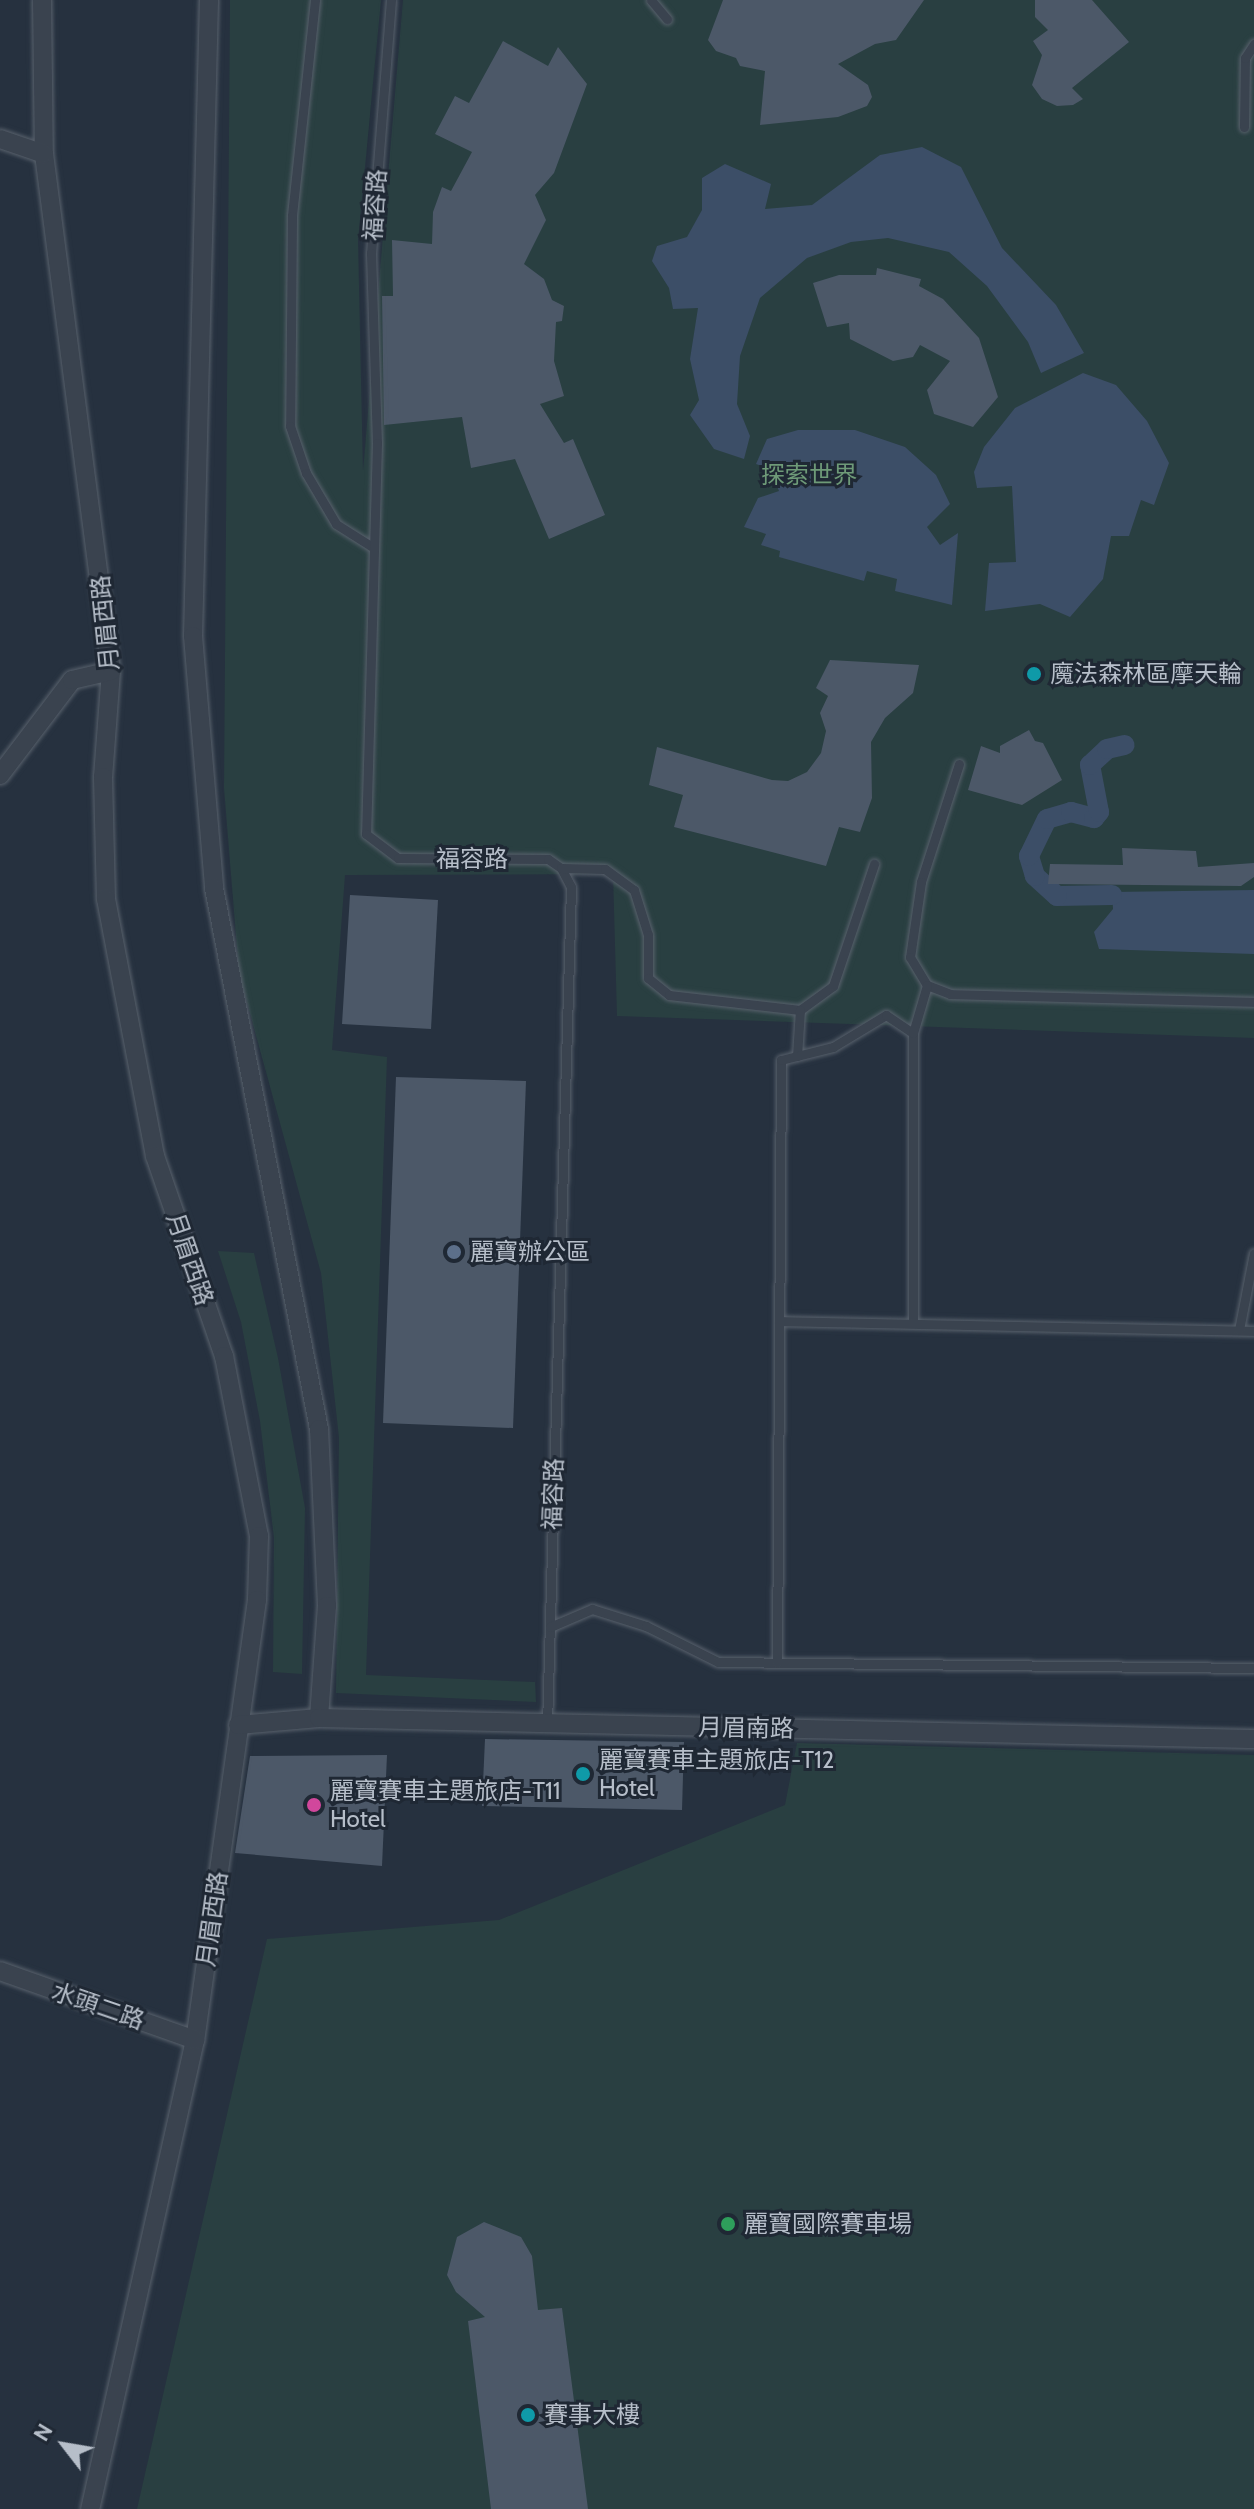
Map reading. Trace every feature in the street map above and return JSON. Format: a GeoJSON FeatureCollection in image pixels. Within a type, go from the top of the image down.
{"type":"FeatureCollection","features":[{"type":"Feature","properties":{"kind":"street","name":"月眉西路"},"geometry":{"type":"LineString","coordinates":[[42,0],[44,154],[111,671],[103,777],[106,899],[155,1156],[224,1356],[259,1536],[257,1600],[195,2040],[90,2509]]}},
{"type":"Feature","properties":{"kind":"street"},"geometry":{"type":"LineString","coordinates":[[209,0],[193,636],[214,888],[319,1429],[327,1606],[319,1718]]}},
{"type":"Feature","properties":{"kind":"street"},"geometry":{"type":"LineString","coordinates":[[0,139],[44,154]]}},
{"type":"Feature","properties":{"kind":"street"},"geometry":{"type":"LineString","coordinates":[[0,775],[72,680],[111,671]]}},
{"type":"Feature","properties":{"kind":"street","name":"月眉南路"},"geometry":{"type":"LineString","coordinates":[[238,1725],[319,1718],[1254,1739]]}},
{"type":"Feature","properties":{"kind":"street","name":"水頭二路"},"geometry":{"type":"LineString","coordinates":[[0,1971],[195,2040]]}},
{"type":"Feature","properties":{"kind":"lane"},"geometry":{"type":"LineString","coordinates":[[315,0],[292,216],[290,426],[306,473],[336,524],[374,548]]}},
{"type":"Feature","properties":{"kind":"lane","name":"福容路"},"geometry":{"type":"LineString","coordinates":[[391,0],[371,253],[374,548],[366,834],[398,858],[548,859],[561,868],[571,887],[547,1723]]}},
{"type":"Feature","properties":{"kind":"lane"},"geometry":{"type":"LineString","coordinates":[[651,0],[667,19]]}},
{"type":"Feature","properties":{"kind":"lane"},"geometry":{"type":"LineString","coordinates":[[1244,127],[1245,58],[1254,44]]}},
{"type":"Feature","properties":{"kind":"lane"},"geometry":{"type":"LineString","coordinates":[[959,764],[921,882],[910,957],[927,985],[950,994],[1254,1002]]}},
{"type":"Feature","properties":{"kind":"lane"},"geometry":{"type":"LineString","coordinates":[[561,868],[605,869],[634,890],[648,935],[648,978],[669,995],[800,1010],[833,986],[874,864]]}},
{"type":"Feature","properties":{"kind":"lane"},"geometry":{"type":"LineString","coordinates":[[913,1323],[913,1033],[927,985]]}},
{"type":"Feature","properties":{"kind":"lane"},"geometry":{"type":"LineString","coordinates":[[797,1056],[800,1010]]}},
{"type":"Feature","properties":{"kind":"lane"},"geometry":{"type":"LineString","coordinates":[[777,1663],[781,1060],[833,1047],[886,1015],[913,1033]]}},
{"type":"Feature","properties":{"kind":"lane"},"geometry":{"type":"LineString","coordinates":[[1239,1330],[1254,1253]]}},
{"type":"Feature","properties":{"kind":"lane"},"geometry":{"type":"LineString","coordinates":[[779,1321],[1254,1331]]}},
{"type":"Feature","properties":{"kind":"lane"},"geometry":{"type":"LineString","coordinates":[[550,1627],[592,1609],[646,1626],[718,1662],[1254,1668]]}},
{"type":"Feature","properties":{"kind":"green space","name":"探索世界"},"geometry":{"type":"Polygon","coordinates":[[[230,0],[381,0],[358,240],[363,471],[403,0],[1254,0],[1254,1038],[617,1016],[613,874],[345,875],[332,1050],[387,1057],[366,1675],[535,1682],[536,1702],[336,1693],[339,1438],[321,1273],[239,973],[224,788],[230,0]]]}},
{"type":"Feature","properties":{"kind":"green space"},"geometry":{"type":"Polygon","coordinates":[[[218,1251],[254,1253],[278,1358],[305,1508],[302,1674],[273,1672],[274,1538],[260,1421],[241,1322],[218,1251]]]}},
{"type":"Feature","properties":{"kind":"green space","name":"麗寶國際賽車場"},"geometry":{"type":"Polygon","coordinates":[[[797,1743],[1254,1755],[1254,2509],[137,2509],[267,1939],[499,1920],[785,1805],[797,1743]]]}},
{"type":"Feature","properties":{"kind":"water"},"geometry":{"type":"Polygon","coordinates":[[[922,147],[961,167],[1002,248],[1056,305],[1084,353],[1041,373],[1028,342],[987,286],[949,252],[888,238],[851,242],[807,258],[760,298],[740,356],[737,404],[750,436],[744,459],[714,449],[690,415],[699,400],[690,359],[698,308],[673,309],[669,288],[652,261],[657,246],[687,237],[702,210],[702,178],[725,164],[771,184],[765,209],[812,205],[880,155],[922,147]]]}},
{"type":"Feature","properties":{"kind":"water"},"geometry":{"type":"Polygon","coordinates":[[[1083,373],[1116,385],[1147,421],[1169,463],[1154,505],[1141,500],[1129,536],[1111,536],[1103,579],[1070,617],[1040,604],[985,611],[989,563],[1016,562],[1012,486],[977,488],[974,472],[984,447],[1015,408],[1083,373]]]}},
{"type":"Feature","properties":{"kind":"water"},"geometry":{"type":"Polygon","coordinates":[[[798,430],[855,430],[905,447],[936,475],[950,504],[927,527],[940,545],[958,533],[952,605],[895,591],[897,579],[867,571],[864,581],[779,557],[780,551],[761,545],[766,534],[744,527],[758,498],[779,491],[770,469],[756,464],[767,439],[798,430]]]}},
{"type":"Feature","properties":{"kind":"water"},"geometry":{"type":"Polygon","coordinates":[[[1254,890],[1254,954],[1099,949],[1094,932],[1113,909],[1112,892],[1254,890]]]}},
{"type":"Feature","properties":{"kind":"building"},"geometry":{"type":"Polygon","coordinates":[[[723,0],[924,0],[896,40],[875,44],[838,64],[868,85],[872,97],[867,106],[838,117],[760,125],[765,71],[740,66],[736,58],[716,51],[708,40],[723,0]]]}},
{"type":"Feature","properties":{"kind":"building"},"geometry":{"type":"Polygon","coordinates":[[[1035,0],[1092,0],[1129,42],[1072,88],[1083,99],[1073,105],[1057,106],[1042,99],[1032,85],[1042,55],[1033,41],[1048,30],[1035,17],[1035,0]]]}},
{"type":"Feature","properties":{"kind":"building"},"geometry":{"type":"Polygon","coordinates":[[[503,41],[548,66],[558,47],[587,84],[554,173],[535,195],[546,220],[524,264],[544,279],[552,300],[564,306],[562,321],[556,322],[554,361],[564,396],[540,404],[564,443],[573,439],[605,515],[549,539],[515,459],[471,468],[462,417],[384,425],[382,296],[393,296],[392,240],[432,244],[433,212],[442,187],[451,191],[472,152],[435,134],[455,96],[469,103],[503,41]]]}},
{"type":"Feature","properties":{"kind":"building"},"geometry":{"type":"Polygon","coordinates":[[[877,268],[921,279],[919,286],[943,299],[979,338],[998,397],[973,427],[934,414],[927,390],[950,361],[920,345],[913,357],[893,361],[850,339],[849,323],[827,327],[813,283],[839,275],[876,275],[877,268]]]}},
{"type":"Feature","properties":{"kind":"building"},"geometry":{"type":"Polygon","coordinates":[[[830,660],[919,665],[913,693],[885,718],[871,742],[872,798],[860,832],[839,827],[826,866],[674,827],[683,795],[649,785],[657,747],[772,780],[788,781],[807,772],[821,753],[826,731],[820,713],[828,696],[816,688],[830,660]]]}},
{"type":"Feature","properties":{"kind":"building"},"geometry":{"type":"Polygon","coordinates":[[[1029,730],[1035,741],[1043,743],[1062,780],[1022,805],[968,790],[981,746],[1000,753],[1000,746],[1029,730]]]}},
{"type":"Feature","properties":{"kind":"building"},"geometry":{"type":"Polygon","coordinates":[[[1122,848],[1196,851],[1198,867],[1254,863],[1254,877],[1241,886],[1048,884],[1050,864],[1123,865],[1122,848]]]}},
{"type":"Feature","properties":{"kind":"building"},"geometry":{"type":"Polygon","coordinates":[[[350,895],[438,900],[431,1029],[342,1024],[350,895]]]}},
{"type":"Feature","properties":{"kind":"building","name":"麗寶辦公區"},"geometry":{"type":"Polygon","coordinates":[[[396,1077],[526,1081],[513,1428],[383,1423],[396,1077]]]}},
{"type":"Feature","properties":{"kind":"building","name":"麗寶賽車主題旅店-T12 Hotel"},"geometry":{"type":"Polygon","coordinates":[[[485,1739],[684,1742],[682,1810],[482,1806],[485,1739]]]}},
{"type":"Feature","properties":{"kind":"building","name":"麗寶賽車主題旅店-T11 Hotel"},"geometry":{"type":"Polygon","coordinates":[[[387,1755],[382,1866],[235,1853],[250,1756],[387,1755]]]}},
{"type":"Feature","properties":{"kind":"building","name":"賽事大樓"},"geometry":{"type":"Polygon","coordinates":[[[484,2222],[521,2237],[532,2256],[538,2310],[562,2308],[588,2509],[491,2509],[468,2321],[485,2317],[456,2292],[447,2275],[457,2237],[484,2222]]]}},
{"type":"Feature","properties":{"kind":"waterway"},"geometry":{"type":"LineString","coordinates":[[1112,895],[1057,896],[1035,876],[1029,856],[1047,819],[1071,812],[1094,818],[1099,812],[1090,765],[1107,749],[1125,745]]}},
{"type":"Feature","properties":{"kind":"place","name":"魔法森林區摩天輪"},"geometry":{"type":"Point","coordinates":[1034,674]}},
{"type":"Feature","properties":{"kind":"place","name":"麗寶辦公區"},"geometry":{"type":"Point","coordinates":[454,1252]}},
{"type":"Feature","properties":{"kind":"place","name":"麗寶賽車主題旅店-T12 Hotel"},"geometry":{"type":"Point","coordinates":[583,1774]}},
{"type":"Feature","properties":{"kind":"place","name":"麗寶賽車主題旅店-T11 Hotel"},"geometry":{"type":"Point","coordinates":[314,1805]}},
{"type":"Feature","properties":{"kind":"place","name":"麗寶國際賽車場"},"geometry":{"type":"Point","coordinates":[728,2224]}},
{"type":"Feature","properties":{"kind":"place","name":"賽事大樓"},"geometry":{"type":"Point","coordinates":[528,2415]}}]}
